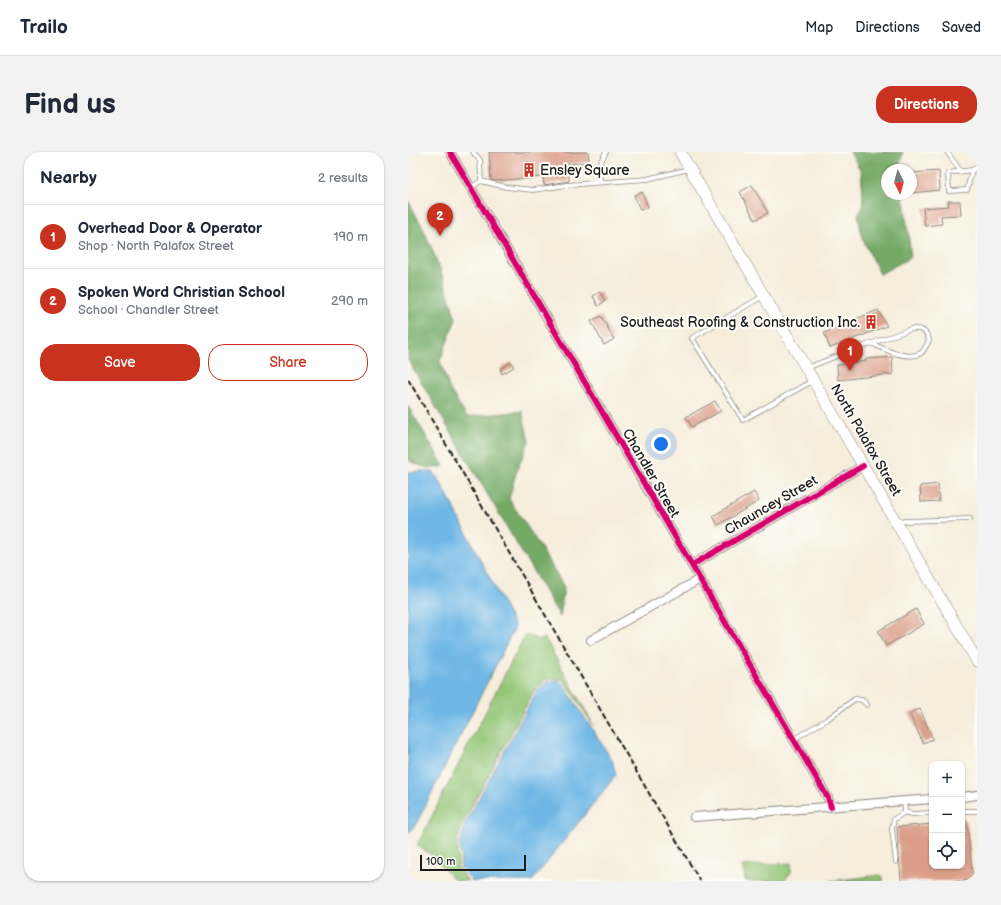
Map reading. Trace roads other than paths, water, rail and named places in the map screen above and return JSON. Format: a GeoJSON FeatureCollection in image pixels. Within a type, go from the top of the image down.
{"type":"FeatureCollection","features":[{"type":"Feature","properties":{"kind":"main road","name":"North Palafox Street"},"geometry":{"type":"LineString","coordinates":[[680,152],[977,661]]}},
{"type":"Feature","properties":{"kind":"street","name":"Chandler Street"},"geometry":{"type":"LineString","coordinates":[[450,152],[794,739],[828,798],[831,807]]}},
{"type":"Feature","properties":{"kind":"street","name":"Chauncey Street"},"geometry":{"type":"LineString","coordinates":[[692,565],[863,466]]}},
{"type":"Feature","properties":{"kind":"street"},"geometry":{"type":"LineString","coordinates":[[591,640],[700,578]]}},
{"type":"Feature","properties":{"kind":"street"},"geometry":{"type":"LineString","coordinates":[[965,797],[977,795]]}},
{"type":"Feature","properties":{"kind":"street"},"geometry":{"type":"LineString","coordinates":[[694,818],[929,799]]}},
{"type":"Feature","properties":{"kind":"lane"},"geometry":{"type":"LineString","coordinates":[[473,152],[480,160],[481,181]]}},
{"type":"Feature","properties":{"kind":"lane"},"geometry":{"type":"LineString","coordinates":[[600,182],[599,165],[606,152]]}},
{"type":"Feature","properties":{"kind":"lane"},"geometry":{"type":"LineString","coordinates":[[946,152],[961,172]]}},
{"type":"Feature","properties":{"kind":"lane"},"geometry":{"type":"LineString","coordinates":[[972,170],[967,190],[949,191],[948,173],[972,170],[977,167]]}},
{"type":"Feature","properties":{"kind":"lane"},"geometry":{"type":"LineString","coordinates":[[470,188],[481,181],[506,187],[533,190],[646,178],[690,169]]}},
{"type":"Feature","properties":{"kind":"lane"},"geometry":{"type":"LineString","coordinates":[[764,296],[692,338],[743,420],[813,380]]}},
{"type":"Feature","properties":{"kind":"lane"},"geometry":{"type":"LineString","coordinates":[[806,368],[871,343],[911,328],[918,328],[927,332],[929,340],[925,348],[920,353],[912,355],[892,353],[871,343]]}},
{"type":"Feature","properties":{"kind":"lane"},"geometry":{"type":"LineString","coordinates":[[897,523],[905,521],[970,519]]}},
{"type":"Feature","properties":{"kind":"lane"},"geometry":{"type":"LineString","coordinates":[[794,739],[826,720],[855,699],[862,700],[867,705]]}},
{"type":"Feature","properties":{"kind":"lane"},"geometry":{"type":"LineString","coordinates":[[904,801],[905,812]]}},
{"type":"Feature","properties":{"kind":"lane"},"geometry":{"type":"LineString","coordinates":[[965,811],[977,811]]}},
{"type":"Feature","properties":{"kind":"lane"},"geometry":{"type":"LineString","coordinates":[[896,862],[892,829],[894,819],[905,812],[912,814],[929,813]]}},
{"type":"Feature","properties":{"kind":"water"},"geometry":{"type":"Polygon","coordinates":[[[408,472],[433,472],[440,481],[515,627],[416,824],[410,832],[408,832],[408,472]]]}},
{"type":"Feature","properties":{"kind":"water"},"geometry":{"type":"Polygon","coordinates":[[[560,681],[612,760],[616,775],[532,881],[472,881],[461,868],[460,843],[466,822],[537,691],[547,682],[560,681]]]}},
{"type":"Feature","properties":{"kind":"railway"},"geometry":{"type":"LineString","coordinates":[[408,379],[700,881]]}},
{"type":"Feature","properties":{"kind":"place","name":"Ensley Square"},"geometry":{"type":"Point","coordinates":[529,170]}},
{"type":"Feature","properties":{"kind":"place","name":"Spoken Word Christian School"},"geometry":{"type":"Point","coordinates":[440,236]}},
{"type":"Feature","properties":{"kind":"place","name":"Southeast Roofing & Construction Inc."},"geometry":{"type":"Point","coordinates":[871,322]}},
{"type":"Feature","properties":{"kind":"place","name":"Overhead Door & Operator"},"geometry":{"type":"Point","coordinates":[850,371]}}]}
